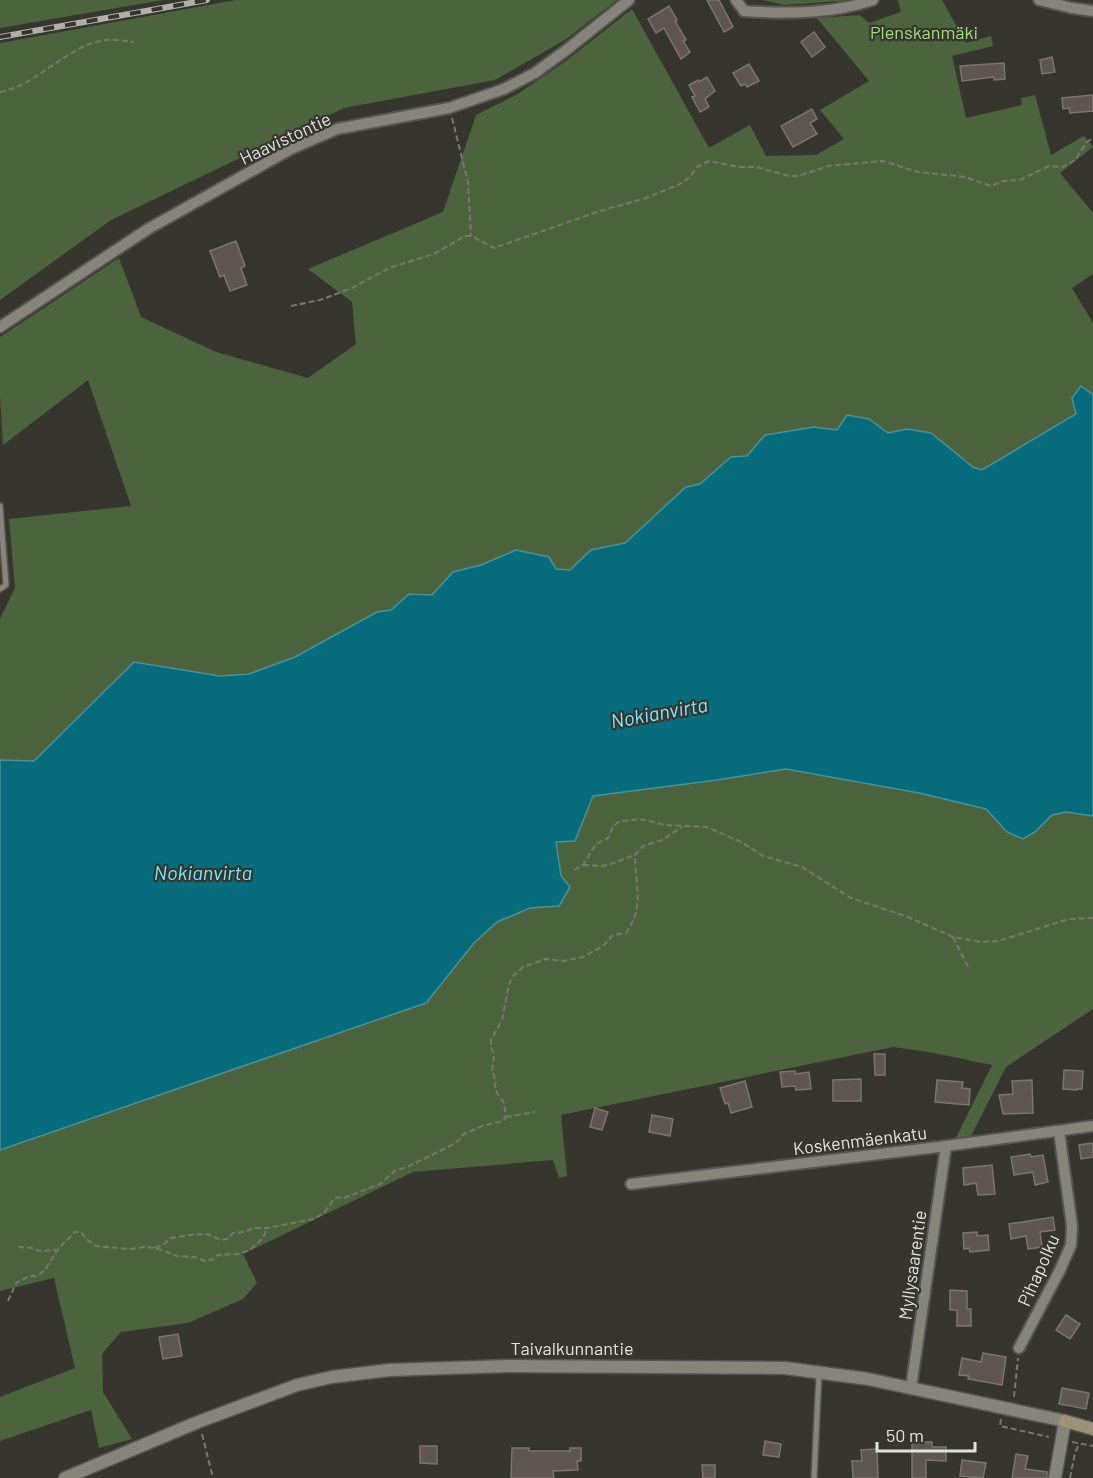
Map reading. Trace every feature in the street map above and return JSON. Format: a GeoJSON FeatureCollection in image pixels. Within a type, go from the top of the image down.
{"type":"FeatureCollection","features":[{"type":"Feature","properties":{"kind":"main road","name":"Taivalkunnantie"},"geometry":{"type":"LineString","coordinates":[[1065,1421],[1093,1429]]}},
{"type":"Feature","properties":{"kind":"street","name":"Haavistontie"},"geometry":{"type":"LineString","coordinates":[[0,327],[148,229],[291,149],[337,129],[449,108],[504,89],[535,73],[628,0]]}},
{"type":"Feature","properties":{"kind":"street"},"geometry":{"type":"LineString","coordinates":[[736,0],[744,11],[777,13],[854,6],[873,0]]}},
{"type":"Feature","properties":{"kind":"street"},"geometry":{"type":"LineString","coordinates":[[1039,0],[1093,11]]}},
{"type":"Feature","properties":{"kind":"street","name":"Koskenmäenkatu"},"geometry":{"type":"LineString","coordinates":[[631,1184],[1093,1126]]}},
{"type":"Feature","properties":{"kind":"street","name":"Pihapolku"},"geometry":{"type":"LineString","coordinates":[[1019,1348],[1071,1245],[1072,1226],[1059,1131]]}},
{"type":"Feature","properties":{"kind":"street","name":"Myllysaarentie"},"geometry":{"type":"LineString","coordinates":[[911,1388],[946,1146]]}},
{"type":"Feature","properties":{"kind":"street","name":"Taivalkunnantie"},"geometry":{"type":"LineString","coordinates":[[65,1478],[198,1422],[297,1385],[332,1377],[389,1370],[508,1366],[785,1368],[868,1379],[1065,1421]]}},
{"type":"Feature","properties":{"kind":"street"},"geometry":{"type":"LineString","coordinates":[[1055,1478],[1065,1421]]}},
{"type":"Feature","properties":{"kind":"lane"},"geometry":{"type":"LineString","coordinates":[[0,506],[6,585],[0,589]]}},
{"type":"Feature","properties":{"kind":"lane"},"geometry":{"type":"LineString","coordinates":[[814,1478],[819,1372]]}},
{"type":"Feature","properties":{"kind":"path"},"geometry":{"type":"LineString","coordinates":[[0,92],[21,85],[85,45],[107,39],[134,42]]}},
{"type":"Feature","properties":{"kind":"path"},"geometry":{"type":"LineString","coordinates":[[449,108],[468,182],[471,236]]}},
{"type":"Feature","properties":{"kind":"path"},"geometry":{"type":"LineString","coordinates":[[291,306],[320,300],[352,288],[389,268],[434,254],[465,236],[471,236],[494,248],[600,211],[646,198],[680,184],[690,177],[697,167],[709,161],[739,167],[756,167],[789,176],[798,176],[828,166],[883,161],[918,172],[965,177],[991,186],[1004,181],[1020,180],[1049,166],[1063,167],[1075,160],[1087,142],[1093,138]]}},
{"type":"Feature","properties":{"kind":"path"},"geometry":{"type":"LineString","coordinates":[[574,870],[583,865],[596,844],[608,838],[618,822],[638,819],[664,825],[707,827],[743,843],[763,856],[802,867],[851,898],[908,917],[953,937],[982,942],[998,941],[1069,919],[1093,918]]}},
{"type":"Feature","properties":{"kind":"path"},"geometry":{"type":"LineString","coordinates":[[583,865],[602,866],[635,855],[643,846],[662,840],[682,827]]}},
{"type":"Feature","properties":{"kind":"path"},"geometry":{"type":"LineString","coordinates":[[506,1117],[504,1102],[495,1087],[491,1040],[502,1020],[509,984],[514,975],[523,967],[545,959],[563,961],[583,957],[603,946],[613,935],[626,933],[633,924],[638,903],[635,855]]}},
{"type":"Feature","properties":{"kind":"path"},"geometry":{"type":"LineString","coordinates":[[953,937],[968,967]]}},
{"type":"Feature","properties":{"kind":"path"},"geometry":{"type":"LineString","coordinates":[[155,1248],[171,1238],[181,1236],[207,1234],[221,1240],[227,1239],[233,1233],[245,1232],[253,1228],[267,1228],[313,1219],[324,1213],[338,1197],[344,1198],[380,1184],[395,1171],[450,1146],[464,1134],[482,1126],[503,1121],[506,1117],[535,1112]]}},
{"type":"Feature","properties":{"kind":"path"},"geometry":{"type":"LineString","coordinates":[[8,1301],[16,1283],[29,1276],[37,1276],[45,1270],[58,1250],[75,1232],[81,1232],[96,1246],[129,1250],[155,1248],[177,1256],[194,1257],[205,1261],[214,1259],[218,1255],[238,1254],[250,1250],[263,1238],[267,1228]]}},
{"type":"Feature","properties":{"kind":"path"},"geometry":{"type":"LineString","coordinates":[[18,1247],[40,1251],[58,1250]]}},
{"type":"Feature","properties":{"kind":"path"},"geometry":{"type":"LineString","coordinates":[[1014,1397],[1019,1348]]}},
{"type":"Feature","properties":{"kind":"path"},"geometry":{"type":"LineString","coordinates":[[198,1422],[213,1478]]}},
{"type":"Feature","properties":{"kind":"path"},"geometry":{"type":"LineString","coordinates":[[1000,1426],[1093,1446]]}},
{"type":"Feature","properties":{"kind":"path"},"geometry":{"type":"LineString","coordinates":[[1070,1478],[1079,1444]]}},
{"type":"Feature","properties":{"kind":"green space"},"geometry":{"type":"Polygon","coordinates":[[[0,0],[163,0],[0,28],[0,0]]]}},
{"type":"Feature","properties":{"kind":"green space"},"geometry":{"type":"Polygon","coordinates":[[[236,0],[617,0],[565,40],[495,80],[344,108],[111,220],[0,300],[0,43],[236,0]]]}},
{"type":"Feature","properties":{"kind":"green space"},"geometry":{"type":"Polygon","coordinates":[[[763,0],[852,0],[785,5],[763,0]]]}},
{"type":"Feature","properties":{"kind":"green space","name":"Plenskanmäki"},"geometry":{"type":"Polygon","coordinates":[[[898,0],[942,0],[966,43],[991,36],[993,46],[952,56],[966,118],[1022,105],[1021,98],[1035,95],[1051,155],[1084,136],[1093,147],[1060,173],[1093,213],[1093,274],[1072,288],[1093,323],[1093,395],[1082,386],[1076,414],[982,470],[973,467],[931,433],[907,429],[888,433],[869,419],[847,415],[837,430],[814,427],[747,456],[731,457],[700,484],[686,487],[625,543],[591,550],[570,570],[556,569],[516,550],[481,565],[453,572],[432,595],[409,594],[391,610],[377,612],[295,657],[250,674],[220,676],[134,663],[34,761],[0,760],[0,619],[15,588],[9,519],[131,506],[88,380],[3,445],[0,337],[119,258],[141,317],[216,352],[308,378],[356,344],[352,302],[308,269],[443,212],[476,115],[516,95],[563,63],[632,9],[709,148],[750,125],[766,156],[816,155],[844,139],[820,110],[869,81],[817,18],[860,15],[869,23],[901,12],[898,0]]]}},
{"type":"Feature","properties":{"kind":"green space"},"geometry":{"type":"Polygon","coordinates":[[[786,769],[919,793],[986,809],[1007,832],[1035,832],[1052,815],[1066,812],[1093,816],[1093,1009],[1006,1067],[971,1136],[956,1138],[992,1065],[893,1047],[561,1115],[567,1176],[559,1178],[553,1160],[413,1172],[243,1254],[257,1283],[243,1299],[188,1323],[121,1332],[102,1354],[103,1392],[132,1439],[99,1448],[91,1410],[0,1441],[0,1397],[75,1368],[54,1278],[0,1291],[0,1146],[426,1003],[474,943],[497,922],[530,908],[559,906],[561,876],[556,842],[575,841],[593,796],[786,769]]]}},
{"type":"Feature","properties":{"kind":"water","name":"Nokianvirta"},"geometry":{"type":"Polygon","coordinates":[[[1081,386],[1093,395],[1093,816],[1066,812],[1052,815],[1035,832],[1023,839],[1007,832],[986,809],[919,793],[786,769],[593,796],[575,841],[556,842],[561,876],[570,887],[559,906],[530,908],[497,922],[474,943],[426,1003],[0,1150],[0,760],[34,761],[134,662],[220,676],[249,674],[295,657],[377,612],[391,610],[409,594],[432,595],[453,572],[481,565],[516,550],[549,557],[556,569],[570,570],[591,550],[625,543],[686,487],[700,484],[731,457],[747,456],[765,435],[814,427],[837,430],[847,415],[869,419],[888,433],[907,429],[931,433],[973,467],[982,470],[1076,414],[1072,398],[1081,386]]]}},
{"type":"Feature","properties":{"kind":"building"},"geometry":{"type":"Polygon","coordinates":[[[707,0],[719,0],[733,27],[724,32],[707,0]]]}},
{"type":"Feature","properties":{"kind":"building"},"geometry":{"type":"Polygon","coordinates":[[[669,6],[690,52],[681,59],[664,28],[656,33],[648,19],[669,6]]]}},
{"type":"Feature","properties":{"kind":"building"},"geometry":{"type":"Polygon","coordinates":[[[814,32],[825,47],[812,57],[801,42],[814,32]]]}},
{"type":"Feature","properties":{"kind":"building"},"geometry":{"type":"Polygon","coordinates":[[[1052,57],[1055,72],[1042,74],[1040,60],[1052,57]]]}},
{"type":"Feature","properties":{"kind":"building"},"geometry":{"type":"Polygon","coordinates":[[[1004,63],[1005,79],[994,80],[994,77],[962,81],[960,66],[1004,63]]]}},
{"type":"Feature","properties":{"kind":"building"},"geometry":{"type":"Polygon","coordinates":[[[749,64],[759,81],[747,87],[745,84],[741,86],[733,73],[749,64]]]}},
{"type":"Feature","properties":{"kind":"building"},"geometry":{"type":"Polygon","coordinates":[[[707,77],[715,91],[705,99],[709,107],[700,112],[689,85],[707,77]]]}},
{"type":"Feature","properties":{"kind":"building"},"geometry":{"type":"Polygon","coordinates":[[[1093,95],[1093,111],[1070,113],[1069,108],[1063,109],[1062,98],[1093,95]]]}},
{"type":"Feature","properties":{"kind":"building"},"geometry":{"type":"Polygon","coordinates":[[[812,109],[817,119],[810,123],[817,134],[793,147],[781,126],[812,109]]]}},
{"type":"Feature","properties":{"kind":"building"},"geometry":{"type":"Polygon","coordinates":[[[236,241],[245,266],[241,268],[247,285],[230,291],[224,275],[220,277],[210,251],[236,241]]]}},
{"type":"Feature","properties":{"kind":"building"},"geometry":{"type":"Polygon","coordinates":[[[874,1054],[885,1054],[885,1075],[875,1075],[874,1054]]]}},
{"type":"Feature","properties":{"kind":"building"},"geometry":{"type":"Polygon","coordinates":[[[1064,1070],[1083,1071],[1082,1089],[1063,1089],[1064,1070]]]}},
{"type":"Feature","properties":{"kind":"building"},"geometry":{"type":"Polygon","coordinates":[[[795,1071],[795,1074],[809,1072],[811,1089],[796,1090],[795,1086],[782,1087],[780,1072],[795,1071]]]}},
{"type":"Feature","properties":{"kind":"building"},"geometry":{"type":"Polygon","coordinates":[[[861,1079],[861,1101],[833,1101],[833,1080],[861,1079]]]}},
{"type":"Feature","properties":{"kind":"building"},"geometry":{"type":"Polygon","coordinates":[[[937,1080],[963,1082],[962,1088],[970,1089],[969,1105],[935,1102],[937,1080]]]}},
{"type":"Feature","properties":{"kind":"building"},"geometry":{"type":"Polygon","coordinates":[[[1032,1080],[1033,1113],[1003,1114],[999,1095],[1013,1094],[1012,1081],[1032,1080]]]}},
{"type":"Feature","properties":{"kind":"building"},"geometry":{"type":"Polygon","coordinates":[[[745,1081],[752,1107],[731,1113],[728,1103],[725,1104],[720,1088],[745,1081]]]}},
{"type":"Feature","properties":{"kind":"building"},"geometry":{"type":"Polygon","coordinates":[[[595,1108],[608,1112],[602,1130],[590,1127],[595,1108]]]}},
{"type":"Feature","properties":{"kind":"building"},"geometry":{"type":"Polygon","coordinates":[[[652,1115],[673,1119],[670,1136],[649,1132],[652,1115]]]}},
{"type":"Feature","properties":{"kind":"building"},"geometry":{"type":"Polygon","coordinates":[[[1093,1143],[1093,1157],[1081,1159],[1079,1145],[1093,1143]]]}},
{"type":"Feature","properties":{"kind":"building"},"geometry":{"type":"Polygon","coordinates":[[[1030,1154],[1031,1157],[1043,1155],[1048,1182],[1035,1185],[1033,1172],[1014,1175],[1011,1157],[1030,1154]]]}},
{"type":"Feature","properties":{"kind":"building"},"geometry":{"type":"Polygon","coordinates":[[[992,1165],[995,1194],[978,1195],[976,1183],[964,1185],[963,1168],[992,1165]]]}},
{"type":"Feature","properties":{"kind":"building"},"geometry":{"type":"Polygon","coordinates":[[[1053,1217],[1055,1230],[1040,1232],[1042,1247],[1028,1249],[1026,1236],[1011,1239],[1009,1224],[1053,1217]]]}},
{"type":"Feature","properties":{"kind":"building"},"geometry":{"type":"Polygon","coordinates":[[[977,1232],[977,1236],[988,1235],[989,1250],[970,1252],[969,1248],[964,1249],[963,1233],[977,1232]]]}},
{"type":"Feature","properties":{"kind":"building"},"geometry":{"type":"Polygon","coordinates":[[[950,1290],[967,1291],[967,1309],[971,1309],[971,1326],[957,1326],[957,1310],[950,1310],[950,1290]]]}},
{"type":"Feature","properties":{"kind":"building"},"geometry":{"type":"Polygon","coordinates":[[[1066,1315],[1080,1324],[1070,1339],[1056,1330],[1066,1315]]]}},
{"type":"Feature","properties":{"kind":"building"},"geometry":{"type":"Polygon","coordinates":[[[178,1334],[182,1356],[163,1359],[159,1337],[178,1334]]]}},
{"type":"Feature","properties":{"kind":"building"},"geometry":{"type":"Polygon","coordinates":[[[983,1353],[1006,1357],[1002,1385],[968,1379],[969,1376],[959,1375],[962,1358],[981,1362],[983,1353]]]}},
{"type":"Feature","properties":{"kind":"building"},"geometry":{"type":"Polygon","coordinates":[[[1062,1388],[1089,1393],[1086,1409],[1059,1404],[1062,1388]]]}},
{"type":"Feature","properties":{"kind":"building"},"geometry":{"type":"Polygon","coordinates":[[[765,1441],[781,1444],[779,1457],[763,1455],[765,1441]]]}},
{"type":"Feature","properties":{"kind":"building"},"geometry":{"type":"Polygon","coordinates":[[[912,1442],[932,1442],[932,1447],[946,1447],[946,1461],[926,1460],[926,1478],[912,1478],[912,1442]]]}},
{"type":"Feature","properties":{"kind":"building"},"geometry":{"type":"Polygon","coordinates":[[[420,1446],[437,1446],[437,1464],[420,1463],[420,1446]]]}},
{"type":"Feature","properties":{"kind":"building"},"geometry":{"type":"Polygon","coordinates":[[[512,1448],[529,1448],[529,1451],[570,1451],[570,1448],[581,1448],[581,1461],[577,1461],[578,1470],[553,1471],[554,1478],[511,1478],[512,1448]]]}},
{"type":"Feature","properties":{"kind":"building"},"geometry":{"type":"Polygon","coordinates":[[[877,1449],[878,1478],[853,1478],[852,1461],[862,1461],[861,1450],[877,1449]]]}},
{"type":"Feature","properties":{"kind":"building"},"geometry":{"type":"Polygon","coordinates":[[[1016,1454],[1028,1456],[1025,1469],[1047,1472],[1047,1478],[1012,1478],[1016,1454]]]}},
{"type":"Feature","properties":{"kind":"building"},"geometry":{"type":"Polygon","coordinates":[[[962,1460],[986,1463],[983,1478],[960,1476],[962,1460]]]}},
{"type":"Feature","properties":{"kind":"building"},"geometry":{"type":"Polygon","coordinates":[[[702,1465],[715,1465],[715,1478],[703,1478],[702,1465]]]}},
{"type":"Feature","properties":{"kind":"railway"},"geometry":{"type":"LineString","coordinates":[[0,37],[207,0]]}}]}
